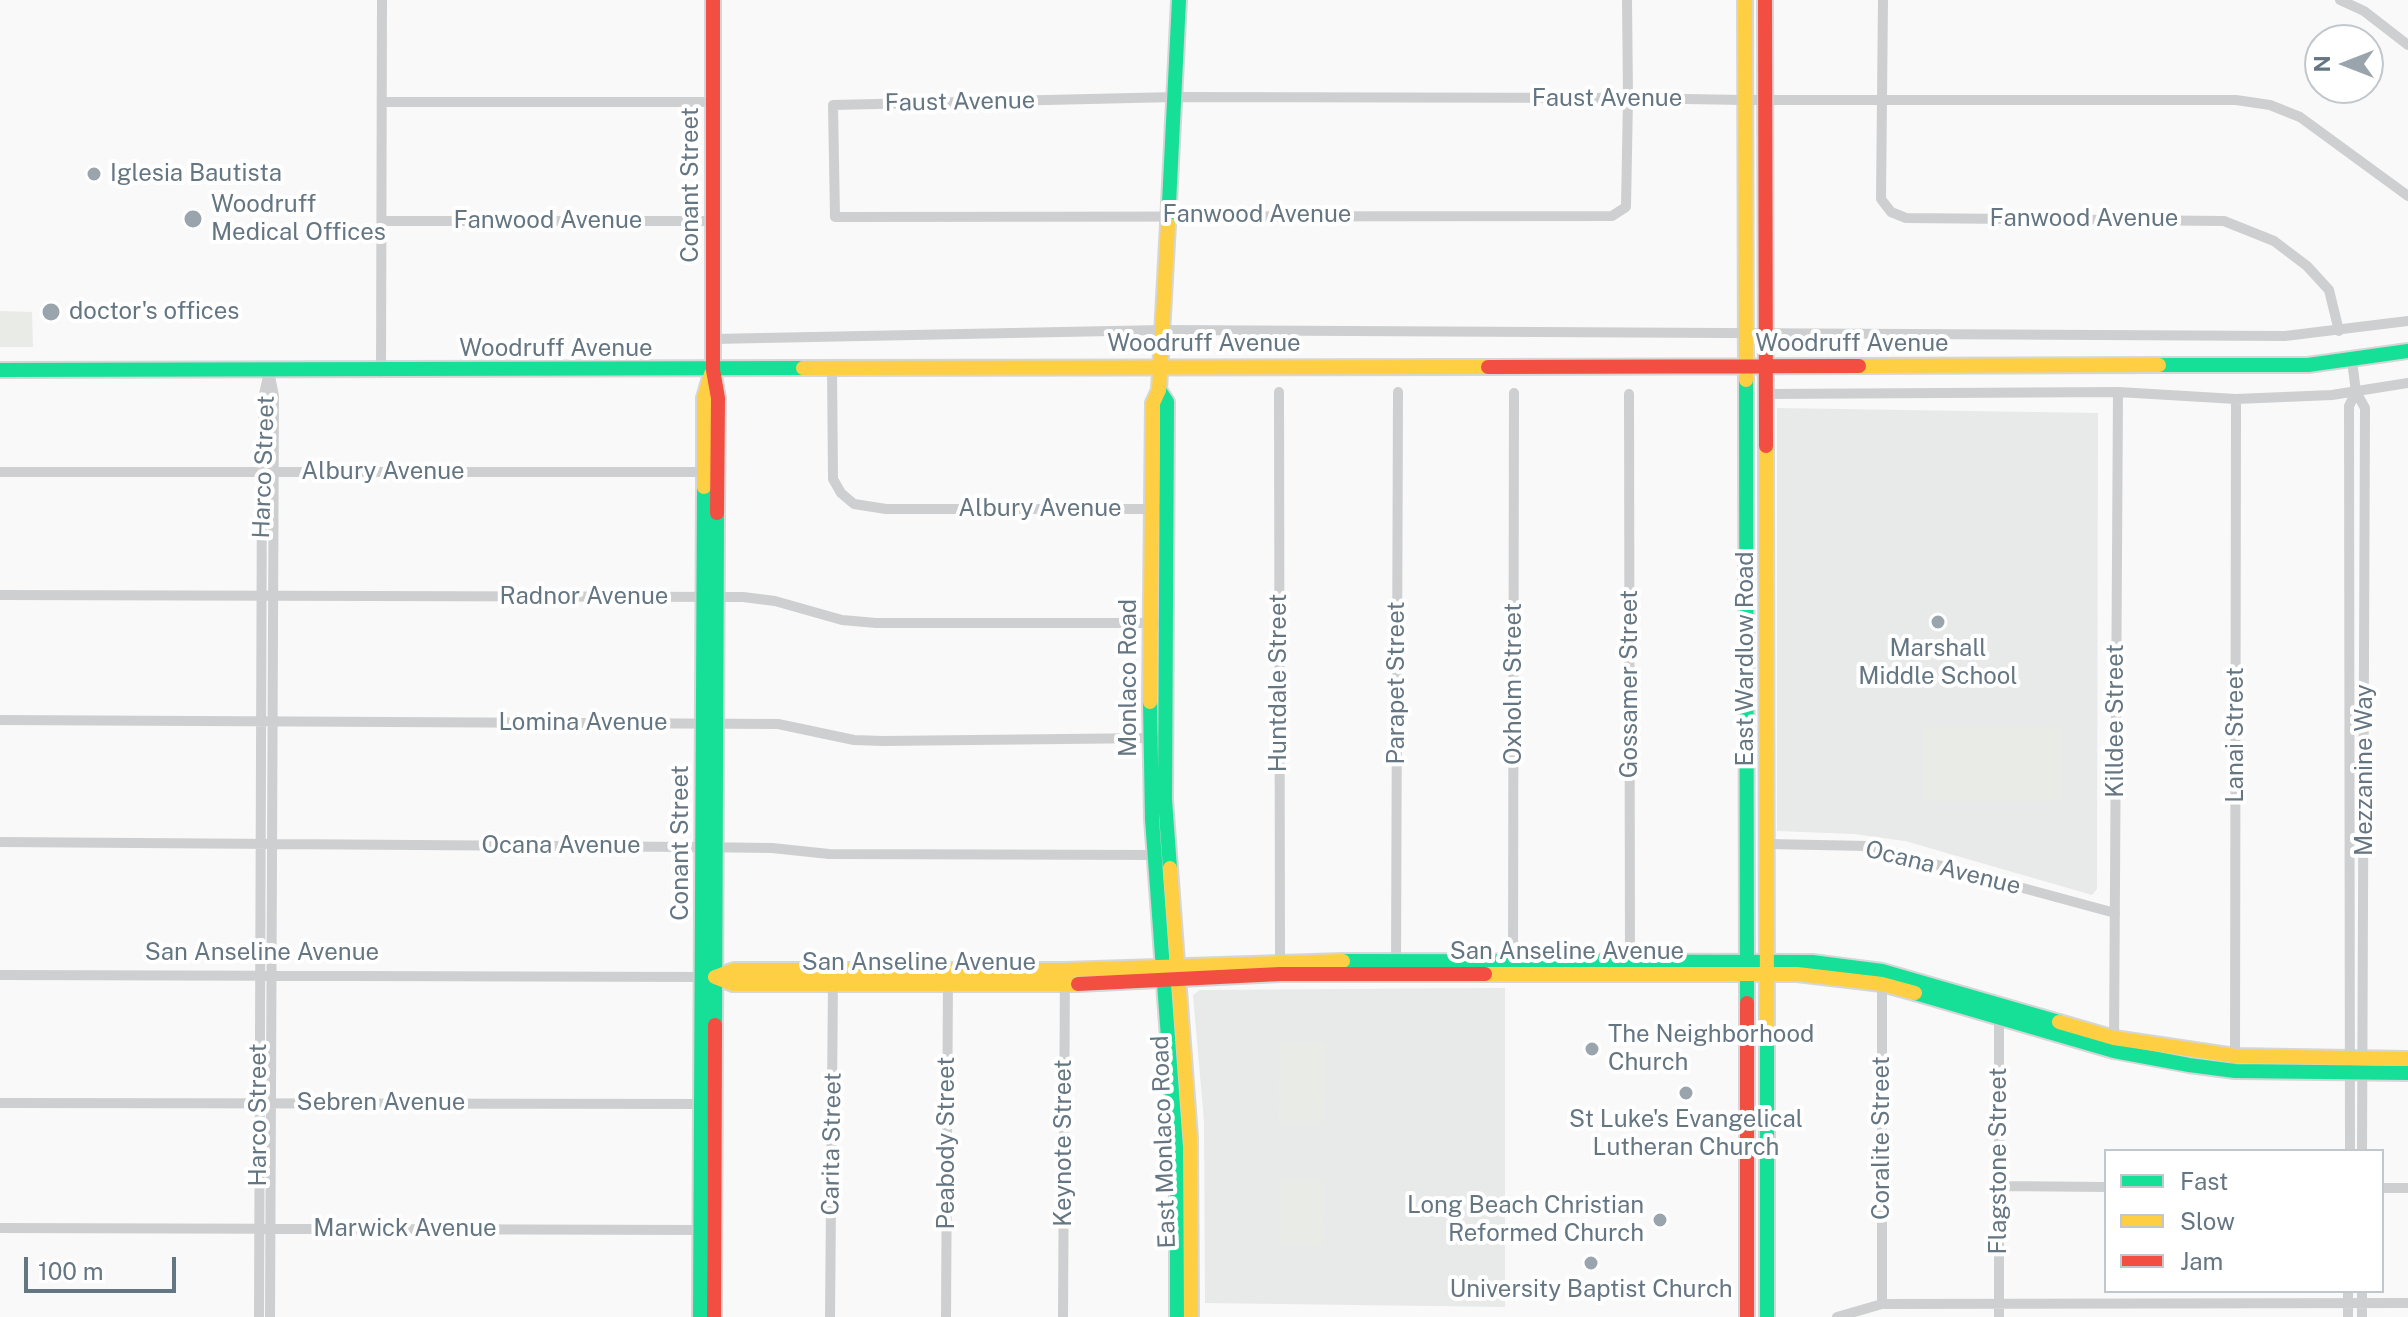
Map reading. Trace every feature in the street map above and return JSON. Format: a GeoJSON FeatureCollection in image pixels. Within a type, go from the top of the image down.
{"type":"FeatureCollection","features":[{"type":"Feature","properties":{"kind":"street"},"geometry":{"type":"LineString","coordinates":[[381,372],[382,0]]}},
{"type":"Feature","properties":{"kind":"street","name":"Conant Street"},"geometry":{"type":"LineString","coordinates":[[700,1317],[707,1230],[710,472],[718,398],[713,370],[713,0]]}},
{"type":"Feature","properties":{"kind":"street","name":"Monlaco Road"},"geometry":{"type":"LineString","coordinates":[[1170,972],[1157,738],[1159,509],[1153,403],[1159,390],[1179,0]]}},
{"type":"Feature","properties":{"kind":"street"},"geometry":{"type":"LineString","coordinates":[[1627,0],[1628,98]]}},
{"type":"Feature","properties":{"kind":"street","name":"East Wardlow Road"},"geometry":{"type":"LineString","coordinates":[[1745,0],[1747,1317]]}},
{"type":"Feature","properties":{"kind":"street","name":"East Wardlow Road"},"geometry":{"type":"LineString","coordinates":[[1765,0],[1767,1317]]}},
{"type":"Feature","properties":{"kind":"street"},"geometry":{"type":"LineString","coordinates":[[1883,0],[1884,98]]}},
{"type":"Feature","properties":{"kind":"street"},"geometry":{"type":"LineString","coordinates":[[2340,0],[2364,11],[2408,45]]}},
{"type":"Feature","properties":{"kind":"street","name":"Faust Avenue"},"geometry":{"type":"LineString","coordinates":[[834,159],[833,105],[1175,97],[2236,100],[2270,105],[2300,117],[2408,196]]}},
{"type":"Feature","properties":{"kind":"street","name":"Fanwood Avenue"},"geometry":{"type":"LineString","coordinates":[[834,159],[835,217],[1168,214],[1612,216],[1626,207],[1628,98]]}},
{"type":"Feature","properties":{"kind":"street","name":"Fanwood Avenue"},"geometry":{"type":"LineString","coordinates":[[1884,98],[1881,199],[1891,212],[1906,218],[2224,221],[2274,241],[2307,266],[2329,290],[2339,331]]}},
{"type":"Feature","properties":{"kind":"street"},"geometry":{"type":"LineString","coordinates":[[383,102],[714,102]]}},
{"type":"Feature","properties":{"kind":"street","name":"Fanwood Avenue"},"geometry":{"type":"LineString","coordinates":[[383,221],[713,221]]}},
{"type":"Feature","properties":{"kind":"street","name":"Woodruff Avenue"},"geometry":{"type":"LineString","coordinates":[[713,339],[1162,330],[2285,336],[2408,321]]}},
{"type":"Feature","properties":{"kind":"street","name":"Woodruff Avenue"},"geometry":{"type":"LineString","coordinates":[[0,370],[381,372],[2308,365],[2408,351]]}},
{"type":"Feature","properties":{"kind":"street","name":"Mezzanine Way"},"geometry":{"type":"LineString","coordinates":[[2350,1149],[2357,1065],[2366,725],[2365,408],[2356,392],[2352,361]]}},
{"type":"Feature","properties":{"kind":"street","name":"Albury Avenue"},"geometry":{"type":"LineString","coordinates":[[832,368],[833,479],[841,493],[854,504],[1159,509]]}},
{"type":"Feature","properties":{"kind":"street","name":"Harco Street"},"geometry":{"type":"LineString","coordinates":[[269,372],[274,391],[268,472],[264,1103],[265,1229],[270,1317]]}},
{"type":"Feature","properties":{"kind":"street","name":"Woodruff Avenue"},"geometry":{"type":"LineString","coordinates":[[1767,394],[2118,392],[2236,399],[2356,392],[2408,383]]}},
{"type":"Feature","properties":{"kind":"street","name":"Huntdale Street"},"geometry":{"type":"LineString","coordinates":[[1279,392],[1280,968]]}},
{"type":"Feature","properties":{"kind":"street","name":"Parapet Street"},"geometry":{"type":"LineString","coordinates":[[1396,967],[1398,392]]}},
{"type":"Feature","properties":{"kind":"street","name":"Killdee Street"},"geometry":{"type":"LineString","coordinates":[[2114,1044],[2118,392]]}},
{"type":"Feature","properties":{"kind":"street","name":"Mezzanine Way"},"geometry":{"type":"LineString","coordinates":[[2356,392],[2349,406],[2351,725],[2357,1065],[2362,1149]]}},
{"type":"Feature","properties":{"kind":"street","name":"Oxholm Street"},"geometry":{"type":"LineString","coordinates":[[1513,967],[1514,393]]}},
{"type":"Feature","properties":{"kind":"street","name":"Gossamer Street"},"geometry":{"type":"LineString","coordinates":[[1629,394],[1630,968]]}},
{"type":"Feature","properties":{"kind":"street","name":"Lanai Street"},"geometry":{"type":"LineString","coordinates":[[2235,1064],[2236,399]]}},
{"type":"Feature","properties":{"kind":"street","name":"Albury Avenue"},"geometry":{"type":"LineString","coordinates":[[0,472],[710,472]]}},
{"type":"Feature","properties":{"kind":"street","name":"Radnor Avenue"},"geometry":{"type":"LineString","coordinates":[[0,595],[710,597],[775,601],[842,620],[876,623],[1158,623]]}},
{"type":"Feature","properties":{"kind":"street","name":"Lomina Avenue"},"geometry":{"type":"LineString","coordinates":[[0,720],[778,724],[854,740],[1157,738]]}},
{"type":"Feature","properties":{"kind":"street"},"geometry":{"type":"LineString","coordinates":[[2351,725],[2366,725]]}},
{"type":"Feature","properties":{"kind":"street","name":"Ocana Avenue"},"geometry":{"type":"LineString","coordinates":[[0,842],[709,847],[829,854],[1162,855]]}},
{"type":"Feature","properties":{"kind":"street","name":"Ocana Avenue"},"geometry":{"type":"LineString","coordinates":[[1768,844],[1868,846],[2115,913]]}},
{"type":"Feature","properties":{"kind":"street","name":"San Anseline Avenue"},"geometry":{"type":"LineString","coordinates":[[0,975],[708,977],[733,984],[948,968],[1170,972],[1396,967],[1766,968],[1882,978],[2114,1044],[2235,1064],[2357,1065],[2408,1059]]}},
{"type":"Feature","properties":{"kind":"street","name":"Peabody Street"},"geometry":{"type":"LineString","coordinates":[[946,1317],[948,968]]}},
{"type":"Feature","properties":{"kind":"street","name":"Keynote Street"},"geometry":{"type":"LineString","coordinates":[[1063,1317],[1065,970]]}},
{"type":"Feature","properties":{"kind":"street","name":"San Anseline Avenue"},"geometry":{"type":"LineString","coordinates":[[833,977],[948,985],[1065,985],[1170,972]]}},
{"type":"Feature","properties":{"kind":"street","name":"East Monlaco Road"},"geometry":{"type":"LineString","coordinates":[[1170,972],[1177,1161],[1177,1317]]}},
{"type":"Feature","properties":{"kind":"street","name":"East Monlaco Road"},"geometry":{"type":"LineString","coordinates":[[1170,972],[1190,1138],[1191,1317]]}},
{"type":"Feature","properties":{"kind":"street","name":"Carita Street"},"geometry":{"type":"LineString","coordinates":[[830,1317],[833,977]]}},
{"type":"Feature","properties":{"kind":"street","name":"Coralite Street"},"geometry":{"type":"LineString","coordinates":[[1882,978],[1882,1304]]}},
{"type":"Feature","properties":{"kind":"street","name":"Flagstone Street"},"geometry":{"type":"LineString","coordinates":[[1999,1011],[1999,1317]]}},
{"type":"Feature","properties":{"kind":"street","name":"San Anseline Avenue"},"geometry":{"type":"LineString","coordinates":[[2357,1065],[2408,1073]]}},
{"type":"Feature","properties":{"kind":"street"},"geometry":{"type":"LineString","coordinates":[[1746,1091],[1766,1091]]}},
{"type":"Feature","properties":{"kind":"street","name":"Sebren Avenue"},"geometry":{"type":"LineString","coordinates":[[0,1103],[708,1104]]}},
{"type":"Feature","properties":{"kind":"street"},"geometry":{"type":"LineString","coordinates":[[1999,1186],[2104,1187]]}},
{"type":"Feature","properties":{"kind":"street"},"geometry":{"type":"LineString","coordinates":[[2384,1188],[2408,1188]]}},
{"type":"Feature","properties":{"kind":"street"},"geometry":{"type":"LineString","coordinates":[[1746,1205],[1767,1206]]}},
{"type":"Feature","properties":{"kind":"street","name":"Marwick Avenue"},"geometry":{"type":"LineString","coordinates":[[0,1228],[707,1230]]}},
{"type":"Feature","properties":{"kind":"street","name":"Harco Street"},"geometry":{"type":"LineString","coordinates":[[259,1317],[265,1229]]}},
{"type":"Feature","properties":{"kind":"street","name":"Conant Street"},"geometry":{"type":"LineString","coordinates":[[707,1230],[714,1317]]}},
{"type":"Feature","properties":{"kind":"street"},"geometry":{"type":"LineString","coordinates":[[1837,1317],[1882,1304],[2348,1297],[2408,1303]]}},
{"type":"Feature","properties":{"kind":"street"},"geometry":{"type":"LineString","coordinates":[[2348,1297],[2348,1317]]}},
{"type":"Feature","properties":{"kind":"street"},"geometry":{"type":"LineString","coordinates":[[2362,1297],[2362,1317]]}},
{"type":"Feature","properties":{"kind":"shaded area"},"geometry":{"type":"Polygon","coordinates":[[[0,311],[32,312],[33,347],[0,347],[0,311]]]}},
{"type":"Feature","properties":{"kind":"shaded area","name":"Marshall Middle School"},"geometry":{"type":"Polygon","coordinates":[[[1777,408],[2098,413],[2097,889],[2092,895],[1905,841],[1854,834],[1777,831],[1777,408]]]}},
{"type":"Feature","properties":{"kind":"shaded area"},"geometry":{"type":"Polygon","coordinates":[[[1923,727],[2062,727],[2062,801],[1923,801],[1923,727]]]}},
{"type":"Feature","properties":{"kind":"shaded area"},"geometry":{"type":"Polygon","coordinates":[[[1505,988],[1505,1307],[1205,1303],[1204,1122],[1193,995],[1200,990],[1505,988]]]}},
{"type":"Feature","properties":{"kind":"shaded area"},"geometry":{"type":"Polygon","coordinates":[[[1280,1043],[1325,1043],[1324,1123],[1278,1123],[1280,1043]]]}},
{"type":"Feature","properties":{"kind":"shaded area"},"geometry":{"type":"Polygon","coordinates":[[[1280,1181],[1324,1181],[1323,1246],[1279,1245],[1280,1181]]]}},
{"type":"Feature","properties":{"kind":"traffic: fast"},"geometry":{"type":"LineString","coordinates":[[1168,224],[1179,0]]}},
{"type":"Feature","properties":{"kind":"traffic: fast"},"geometry":{"type":"LineString","coordinates":[[2159,365],[2308,365],[2408,351]]}},
{"type":"Feature","properties":{"kind":"traffic: fast"},"geometry":{"type":"LineString","coordinates":[[0,370],[803,368]]}},
{"type":"Feature","properties":{"kind":"traffic: fast"},"geometry":{"type":"LineString","coordinates":[[1746,380],[1747,1003]]}},
{"type":"Feature","properties":{"kind":"traffic: fast"},"geometry":{"type":"LineString","coordinates":[[1159,390],[1167,402],[1165,800],[1170,868]]}},
{"type":"Feature","properties":{"kind":"traffic: fast"},"geometry":{"type":"LineString","coordinates":[[700,1317],[704,487]]}},
{"type":"Feature","properties":{"kind":"traffic: fast"},"geometry":{"type":"LineString","coordinates":[[715,1025],[717,513]]}},
{"type":"Feature","properties":{"kind":"traffic: fast"},"geometry":{"type":"LineString","coordinates":[[1150,702],[1152,819],[1177,1161],[1177,1317]]}},
{"type":"Feature","properties":{"kind":"traffic: fast"},"geometry":{"type":"LineString","coordinates":[[1343,961],[1812,962],[1882,971],[2059,1022]]}},
{"type":"Feature","properties":{"kind":"traffic: fast"},"geometry":{"type":"LineString","coordinates":[[1915,993],[2114,1051],[2189,1065],[2235,1071],[2408,1073]]}},
{"type":"Feature","properties":{"kind":"traffic: fast"},"geometry":{"type":"LineString","coordinates":[[1767,1039],[1767,1317]]}},
{"type":"Feature","properties":{"kind":"traffic: slow"},"geometry":{"type":"LineString","coordinates":[[1745,0],[1746,380]]}},
{"type":"Feature","properties":{"kind":"traffic: slow"},"geometry":{"type":"LineString","coordinates":[[1150,702],[1153,403],[1159,390],[1168,224]]}},
{"type":"Feature","properties":{"kind":"traffic: slow"},"geometry":{"type":"LineString","coordinates":[[1859,366],[2159,365]]}},
{"type":"Feature","properties":{"kind":"traffic: slow"},"geometry":{"type":"LineString","coordinates":[[803,368],[1488,367]]}},
{"type":"Feature","properties":{"kind":"traffic: slow"},"geometry":{"type":"LineString","coordinates":[[704,487],[704,398],[711,374]]}},
{"type":"Feature","properties":{"kind":"traffic: slow"},"geometry":{"type":"LineString","coordinates":[[1766,446],[1767,1039]]}},
{"type":"Feature","properties":{"kind":"traffic: slow"},"geometry":{"type":"LineString","coordinates":[[1170,868],[1190,1138],[1191,1317]]}},
{"type":"Feature","properties":{"kind":"traffic: slow"},"geometry":{"type":"LineString","coordinates":[[715,977],[734,970],[1065,970],[1343,961]]}},
{"type":"Feature","properties":{"kind":"traffic: slow"},"geometry":{"type":"LineString","coordinates":[[1485,974],[1797,974],[1882,984],[1915,993]]}},
{"type":"Feature","properties":{"kind":"traffic: slow"},"geometry":{"type":"LineString","coordinates":[[715,977],[733,984],[1078,984]]}},
{"type":"Feature","properties":{"kind":"traffic: slow"},"geometry":{"type":"LineString","coordinates":[[2059,1022],[2114,1038],[2235,1056],[2408,1059]]}},
{"type":"Feature","properties":{"kind":"traffic: jam"},"geometry":{"type":"LineString","coordinates":[[713,0],[713,370],[718,398],[717,513]]}},
{"type":"Feature","properties":{"kind":"traffic: jam"},"geometry":{"type":"LineString","coordinates":[[1765,0],[1766,446]]}},
{"type":"Feature","properties":{"kind":"traffic: jam"},"geometry":{"type":"LineString","coordinates":[[1488,367],[1859,366]]}},
{"type":"Feature","properties":{"kind":"traffic: jam"},"geometry":{"type":"LineString","coordinates":[[1078,984],[1280,974],[1485,974]]}},
{"type":"Feature","properties":{"kind":"traffic: jam"},"geometry":{"type":"LineString","coordinates":[[1747,1003],[1747,1317]]}},
{"type":"Feature","properties":{"kind":"traffic: jam"},"geometry":{"type":"LineString","coordinates":[[714,1317],[715,1025]]}},
{"type":"Feature","properties":{"kind":"place","name":"Iglesia Bautista"},"geometry":{"type":"Point","coordinates":[94,174]}},
{"type":"Feature","properties":{"kind":"place","name":"Woodruff Medical Offices"},"geometry":{"type":"Point","coordinates":[193,219]}},
{"type":"Feature","properties":{"kind":"place","name":"doctor's offices"},"geometry":{"type":"Point","coordinates":[51,312]}},
{"type":"Feature","properties":{"kind":"place","name":"Marshall Middle School"},"geometry":{"type":"Point","coordinates":[1938,622]}},
{"type":"Feature","properties":{"kind":"place","name":"The Neighborhood Church"},"geometry":{"type":"Point","coordinates":[1592,1049]}},
{"type":"Feature","properties":{"kind":"place","name":"St Luke's Evangelical Lutheran Church"},"geometry":{"type":"Point","coordinates":[1686,1093]}},
{"type":"Feature","properties":{"kind":"place","name":"Long Beach Christian Reformed Church"},"geometry":{"type":"Point","coordinates":[1660,1220]}},
{"type":"Feature","properties":{"kind":"place","name":"University Baptist Church"},"geometry":{"type":"Point","coordinates":[1591,1263]}}]}
